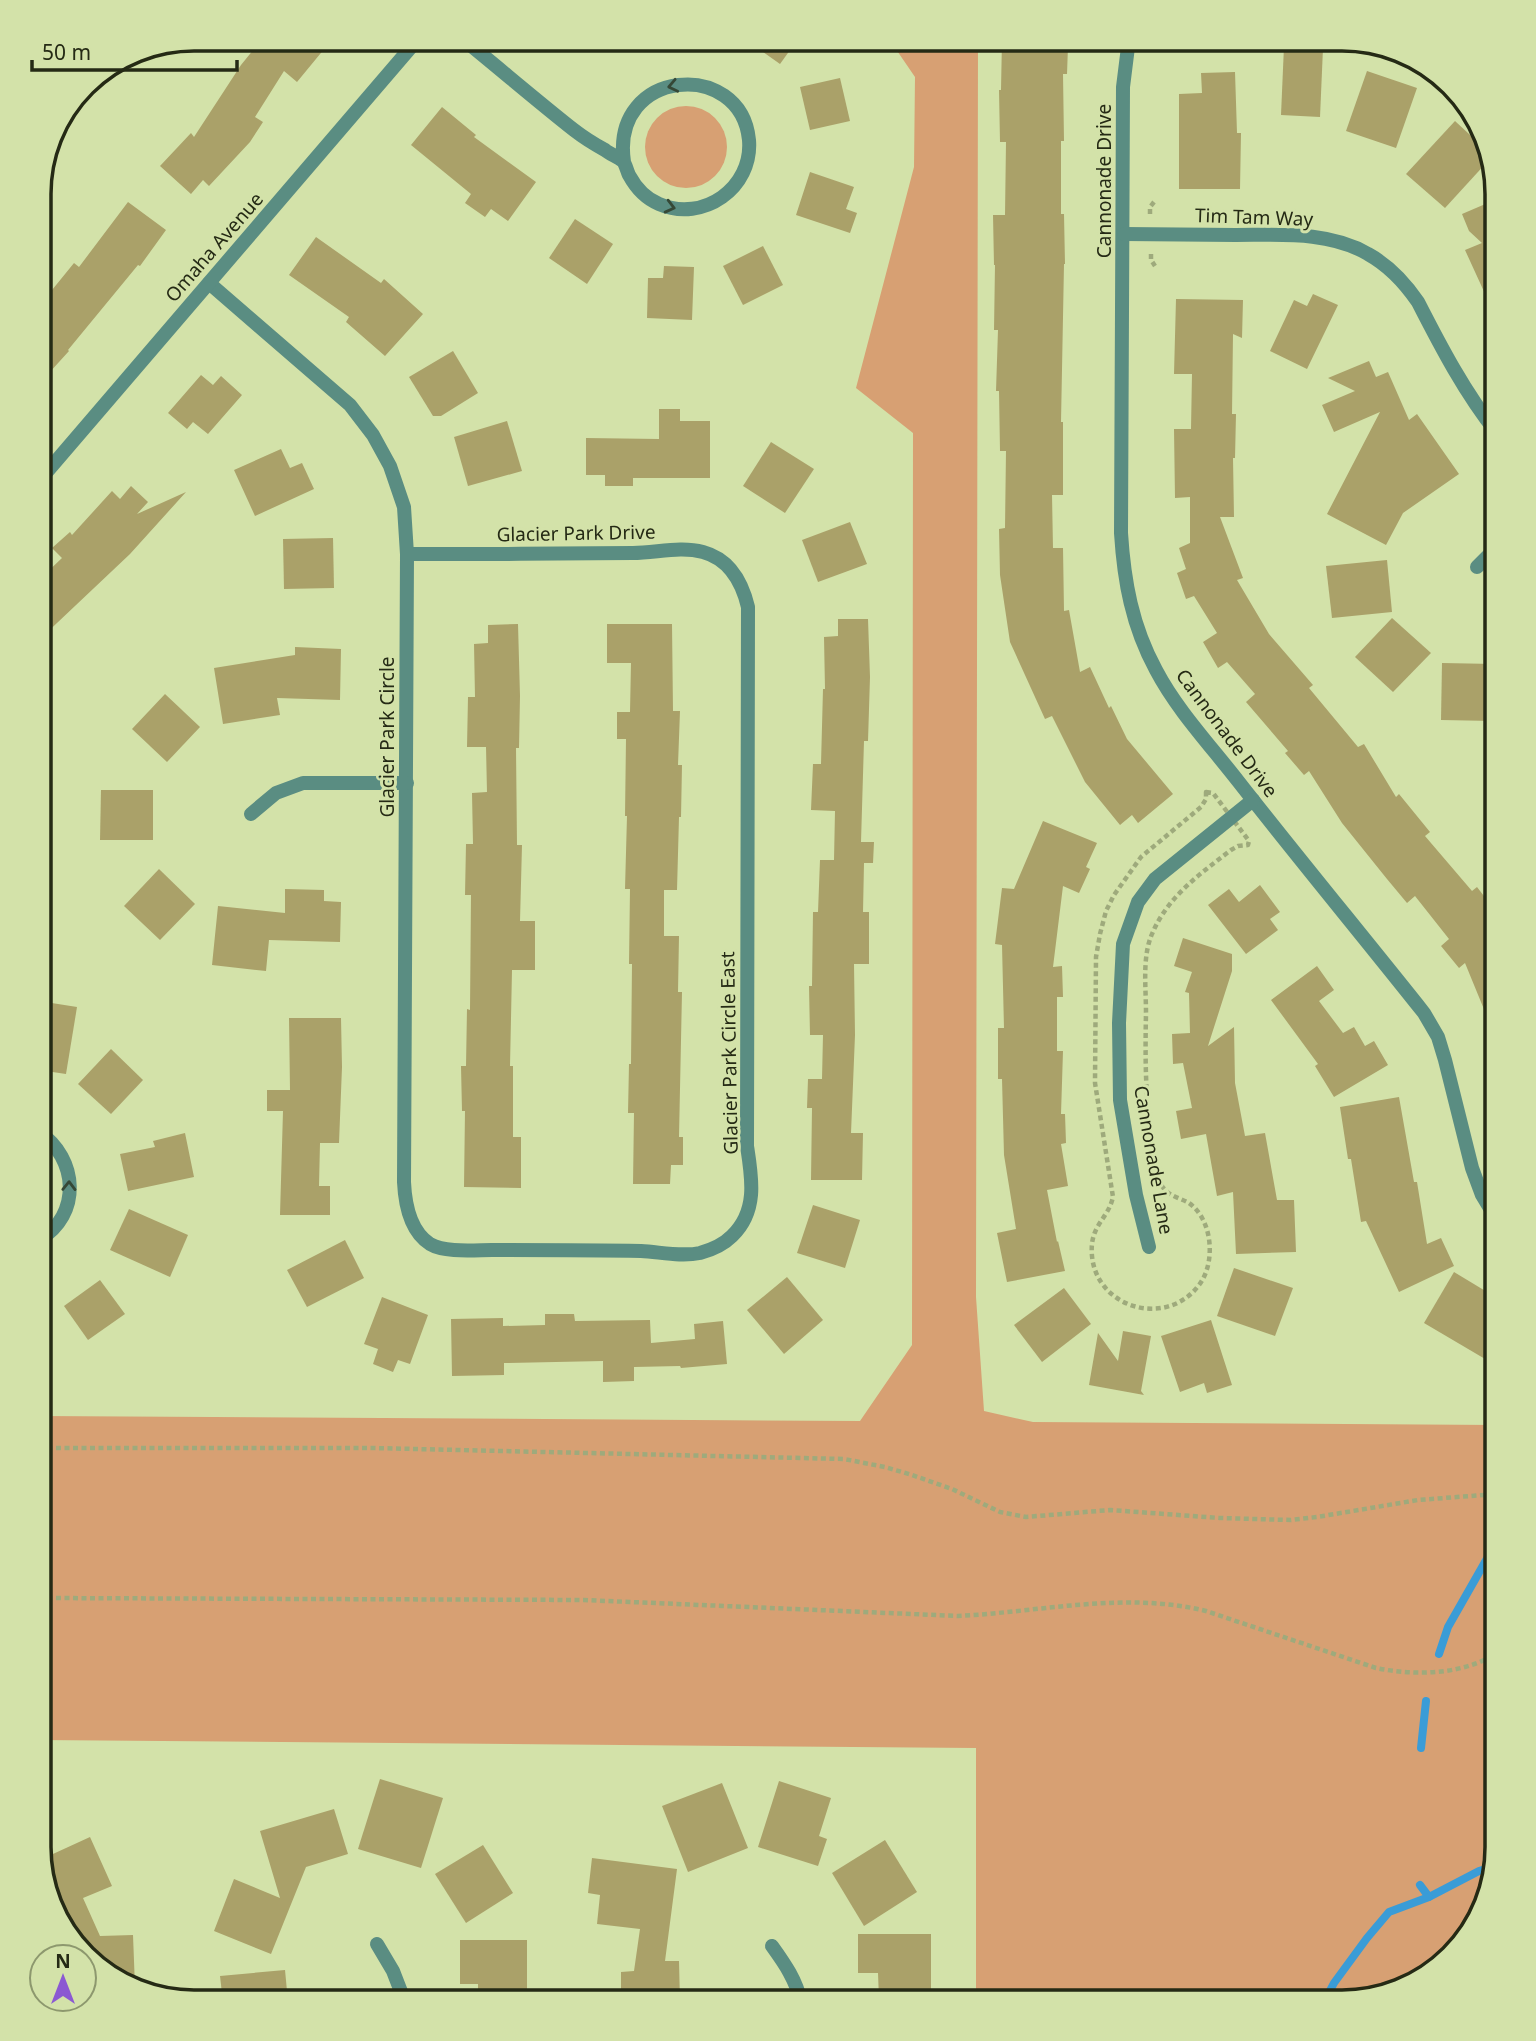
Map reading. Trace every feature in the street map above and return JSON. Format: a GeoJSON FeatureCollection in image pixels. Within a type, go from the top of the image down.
{"type":"FeatureCollection","features":[{"type":"Feature","properties":{"kind":"street","name":"Omaha Avenue"},"geometry":{"type":"LineString","coordinates":[[51,456],[209,283],[407,51]]}},
{"type":"Feature","properties":{"kind":"street"},"geometry":{"type":"LineString","coordinates":[[479,51],[575,131],[624,162],[636,186],[657,203],[683,210],[710,205],[733,189],[741,178],[749,153],[746,125],[733,105],[714,91],[691,84],[667,86],[646,97],[631,116],[623,138],[624,162]]}},
{"type":"Feature","properties":{"kind":"street","name":"Cannonade Drive"},"geometry":{"type":"LineString","coordinates":[[1128,51],[1123,87],[1121,533],[1123,566],[1132,613],[1156,670],[1170,692],[1429,1021],[1445,1060],[1472,1168],[1485,1200]]}},
{"type":"Feature","properties":{"kind":"street","name":"Tim Tam Way"},"geometry":{"type":"LineString","coordinates":[[1124,234],[1299,236],[1330,239],[1367,253],[1400,279],[1414,296],[1464,386],[1485,416]]}},
{"type":"Feature","properties":{"kind":"street","name":"Glacier Park Circle"},"geometry":{"type":"LineString","coordinates":[[209,283],[349,405],[373,435],[390,466],[404,507],[407,554],[405,1198],[419,1235],[432,1245],[447,1248]]}},
{"type":"Feature","properties":{"kind":"street","name":"Glacier Park Drive"},"geometry":{"type":"LineString","coordinates":[[407,554],[639,553],[689,550],[718,558],[737,576]]}},
{"type":"Feature","properties":{"kind":"street"},"geometry":{"type":"LineString","coordinates":[[1477,567],[1485,559]]}},
{"type":"Feature","properties":{"kind":"street","name":"Glacier Park Circle East"},"geometry":{"type":"LineString","coordinates":[[447,1248],[466,1251],[699,1253],[721,1244],[733,1235],[749,1209],[752,1179],[747,1146],[748,607],[737,576]]}},
{"type":"Feature","properties":{"kind":"street"},"geometry":{"type":"LineString","coordinates":[[251,814],[276,793],[303,783],[407,783]]}},
{"type":"Feature","properties":{"kind":"street","name":"Cannonade Lane"},"geometry":{"type":"LineString","coordinates":[[1149,1247],[1136,1195],[1121,1100],[1119,1023],[1123,944],[1138,902],[1155,879],[1253,800]]}},
{"type":"Feature","properties":{"kind":"street"},"geometry":{"type":"LineString","coordinates":[[51,1142],[58,1148],[65,1161],[70,1188],[63,1214],[51,1230]]}},
{"type":"Feature","properties":{"kind":"street"},"geometry":{"type":"LineString","coordinates":[[377,1944],[393,1971],[400,1990]]}},
{"type":"Feature","properties":{"kind":"street"},"geometry":{"type":"LineString","coordinates":[[772,1946],[798,1990]]}},
{"type":"Feature","properties":{"kind":"path"},"geometry":{"type":"LineString","coordinates":[[1206,792],[1202,807],[1141,857],[1126,876],[1106,911],[1096,957],[1095,1083],[1113,1197],[1094,1234],[1092,1257],[1100,1282],[1118,1301],[1126,1305],[1147,1310],[1180,1302],[1199,1286],[1209,1264],[1209,1238],[1206,1227],[1188,1203],[1172,1196],[1162,1186],[1150,1133],[1145,1068],[1148,945],[1160,916],[1179,892],[1231,850],[1248,845]]}},
{"type":"Feature","properties":{"kind":"path"},"geometry":{"type":"LineString","coordinates":[[51,1448],[373,1448],[844,1459],[912,1475],[952,1489],[1000,1513],[1026,1517],[1110,1510],[1291,1520],[1418,1500],[1485,1494]]}},
{"type":"Feature","properties":{"kind":"path"},"geometry":{"type":"LineString","coordinates":[[51,1598],[584,1600],[958,1616],[1071,1605],[1149,1604],[1206,1611],[1396,1672],[1446,1670],[1485,1660]]}},
{"type":"Feature","properties":{"kind":"shaded area"},"geometry":{"type":"Polygon","coordinates":[[[897,51],[978,51],[976,1297],[984,1411],[1033,1422],[1485,1425],[1485,1856],[1482,1875],[1470,1910],[1450,1941],[1421,1966],[1388,1983],[1342,1990],[976,1990],[976,1748],[51,1740],[51,1416],[860,1421],[912,1345],[913,433],[856,388],[914,167],[915,77],[897,51]]]}},
{"type":"Feature","properties":{"kind":"shaded area"},"geometry":{"type":"Polygon","coordinates":[[[686,106],[702,109],[715,118],[724,131],[727,147],[724,163],[715,176],[702,185],[686,188],[670,185],[657,176],[648,163],[645,147],[648,131],[657,118],[670,109],[686,106]]]}},
{"type":"Feature","properties":{"kind":"building"},"geometry":{"type":"Polygon","coordinates":[[[252,51],[323,51],[297,82],[284,71],[255,117],[263,122],[250,142],[209,186],[203,180],[191,194],[160,166],[191,133],[194,137],[252,51]]]}},
{"type":"Feature","properties":{"kind":"building"},"geometry":{"type":"Polygon","coordinates":[[[762,51],[789,51],[780,64],[762,51]]]}},
{"type":"Feature","properties":{"kind":"building"},"geometry":{"type":"Polygon","coordinates":[[[1002,51],[1068,51],[1067,74],[1063,74],[1064,141],[1061,141],[1061,214],[1064,214],[1065,264],[1061,422],[1063,495],[1052,495],[1053,548],[1063,548],[1064,611],[1069,610],[1080,672],[1090,667],[1127,739],[1173,794],[1138,823],[1132,815],[1120,825],[1085,782],[1052,716],[1045,719],[1010,642],[1000,575],[999,529],[1005,528],[1006,451],[1000,451],[999,391],[996,391],[998,330],[994,330],[993,215],[1005,215],[1006,142],[1000,142],[1002,51]]]}},
{"type":"Feature","properties":{"kind":"building"},"geometry":{"type":"Polygon","coordinates":[[[1284,51],[1323,51],[1320,117],[1281,115],[1284,51]]]}},
{"type":"Feature","properties":{"kind":"building"},"geometry":{"type":"Polygon","coordinates":[[[1367,71],[1417,88],[1396,148],[1346,131],[1367,71]]]}},
{"type":"Feature","properties":{"kind":"building"},"geometry":{"type":"Polygon","coordinates":[[[1235,72],[1237,133],[1241,133],[1240,189],[1179,189],[1179,94],[1202,93],[1201,73],[1235,72]]]}},
{"type":"Feature","properties":{"kind":"building"},"geometry":{"type":"Polygon","coordinates":[[[840,78],[850,121],[810,130],[800,87],[840,78]]]}},
{"type":"Feature","properties":{"kind":"building"},"geometry":{"type":"Polygon","coordinates":[[[442,107],[476,135],[474,137],[536,182],[508,221],[491,209],[485,217],[465,203],[471,194],[411,145],[442,107]]]}},
{"type":"Feature","properties":{"kind":"building"},"geometry":{"type":"Polygon","coordinates":[[[1455,121],[1474,138],[1482,167],[1445,208],[1406,174],[1455,121]]]}},
{"type":"Feature","properties":{"kind":"building"},"geometry":{"type":"Polygon","coordinates":[[[810,172],[854,187],[846,209],[857,213],[850,233],[796,215],[810,172]]]}},
{"type":"Feature","properties":{"kind":"building"},"geometry":{"type":"Polygon","coordinates":[[[128,202],[166,230],[140,266],[138,265],[51,371],[51,291],[74,263],[79,267],[128,202]]]}},
{"type":"Feature","properties":{"kind":"building"},"geometry":{"type":"Polygon","coordinates":[[[1485,204],[1485,294],[1465,250],[1482,243],[1469,231],[1462,214],[1485,204]]]}},
{"type":"Feature","properties":{"kind":"building"},"geometry":{"type":"Polygon","coordinates":[[[575,219],[613,244],[587,284],[549,258],[575,219]]]}},
{"type":"Feature","properties":{"kind":"building"},"geometry":{"type":"Polygon","coordinates":[[[316,237],[381,283],[384,279],[423,314],[385,356],[346,322],[349,317],[289,275],[316,237]]]}},
{"type":"Feature","properties":{"kind":"building"},"geometry":{"type":"Polygon","coordinates":[[[763,246],[783,285],[743,305],[723,266],[763,246]]]}},
{"type":"Feature","properties":{"kind":"building"},"geometry":{"type":"Polygon","coordinates":[[[664,266],[694,267],[692,320],[647,318],[648,278],[663,278],[664,266]]]}},
{"type":"Feature","properties":{"kind":"building"},"geometry":{"type":"Polygon","coordinates":[[[1313,294],[1338,305],[1307,369],[1270,351],[1294,300],[1307,306],[1313,294]]]}},
{"type":"Feature","properties":{"kind":"building"},"geometry":{"type":"Polygon","coordinates":[[[1176,299],[1243,300],[1242,338],[1233,334],[1232,414],[1236,414],[1233,458],[1234,517],[1220,517],[1243,578],[1237,580],[1269,634],[1313,685],[1309,688],[1358,747],[1364,744],[1396,797],[1399,794],[1430,832],[1425,836],[1472,891],[1477,887],[1485,897],[1485,1012],[1465,963],[1459,968],[1441,946],[1449,939],[1415,896],[1407,903],[1387,879],[1342,823],[1309,771],[1304,775],[1285,753],[1288,751],[1246,702],[1255,694],[1227,662],[1218,668],[1203,642],[1217,633],[1194,596],[1186,599],[1177,573],[1186,569],[1179,548],[1190,543],[1190,497],[1175,498],[1174,429],[1191,429],[1192,374],[1174,374],[1176,299]]]}},
{"type":"Feature","properties":{"kind":"building"},"geometry":{"type":"Polygon","coordinates":[[[453,351],[478,393],[441,416],[433,416],[409,377],[453,351]]]}},
{"type":"Feature","properties":{"kind":"building"},"geometry":{"type":"Polygon","coordinates":[[[1369,361],[1376,377],[1388,372],[1409,420],[1417,414],[1459,474],[1403,513],[1386,545],[1327,514],[1380,412],[1334,432],[1322,405],[1355,391],[1328,378],[1369,361]]]}},
{"type":"Feature","properties":{"kind":"building"},"geometry":{"type":"Polygon","coordinates":[[[201,375],[213,385],[221,376],[242,395],[208,434],[193,422],[187,429],[168,413],[201,375]]]}},
{"type":"Feature","properties":{"kind":"building"},"geometry":{"type":"Polygon","coordinates":[[[659,409],[680,409],[680,421],[710,421],[710,478],[633,478],[633,486],[605,486],[605,475],[586,475],[586,438],[659,439],[659,409]]]}},
{"type":"Feature","properties":{"kind":"building"},"geometry":{"type":"Polygon","coordinates":[[[507,421],[522,471],[468,486],[454,437],[507,421]]]}},
{"type":"Feature","properties":{"kind":"building"},"geometry":{"type":"Polygon","coordinates":[[[771,442],[814,469],[785,513],[743,486],[771,442]]]}},
{"type":"Feature","properties":{"kind":"building"},"geometry":{"type":"Polygon","coordinates":[[[281,449],[290,468],[302,463],[314,489],[255,516],[234,470],[281,449]]]}},
{"type":"Feature","properties":{"kind":"building"},"geometry":{"type":"Polygon","coordinates":[[[131,486],[148,502],[137,514],[186,492],[130,554],[51,629],[51,569],[62,558],[52,548],[70,532],[72,535],[112,491],[120,499],[131,486]]]}},
{"type":"Feature","properties":{"kind":"building"},"geometry":{"type":"Polygon","coordinates":[[[850,522],[867,564],[818,582],[802,540],[850,522]]]}},
{"type":"Feature","properties":{"kind":"building"},"geometry":{"type":"Polygon","coordinates":[[[333,538],[334,588],[284,589],[283,539],[333,538]]]}},
{"type":"Feature","properties":{"kind":"building"},"geometry":{"type":"Polygon","coordinates":[[[1387,560],[1392,612],[1332,618],[1326,566],[1387,560]]]}},
{"type":"Feature","properties":{"kind":"building"},"geometry":{"type":"Polygon","coordinates":[[[1392,618],[1431,653],[1393,692],[1355,657],[1392,618]]]}},
{"type":"Feature","properties":{"kind":"building"},"geometry":{"type":"Polygon","coordinates":[[[838,619],[868,619],[868,741],[864,741],[861,842],[874,842],[873,863],[864,863],[863,912],[869,912],[869,964],[854,964],[855,1035],[851,1133],[863,1133],[862,1180],[811,1180],[812,1108],[807,1108],[808,1079],[822,1079],[823,1035],[810,1035],[809,986],[812,986],[813,912],[818,912],[820,860],[834,860],[835,811],[811,810],[813,764],[821,764],[825,689],[824,637],[838,636],[838,619]]]}},
{"type":"Feature","properties":{"kind":"building"},"geometry":{"type":"Polygon","coordinates":[[[518,624],[520,696],[519,748],[516,748],[517,845],[522,845],[520,921],[535,921],[535,970],[512,970],[510,1066],[513,1066],[513,1137],[521,1137],[521,1188],[464,1187],[465,1111],[462,1111],[461,1066],[466,1066],[467,1009],[470,1010],[471,895],[465,895],[466,844],[473,844],[472,793],[487,792],[486,747],[467,747],[468,697],[475,697],[474,644],[488,643],[488,625],[518,624]]]}},
{"type":"Feature","properties":{"kind":"building"},"geometry":{"type":"Polygon","coordinates":[[[607,624],[672,624],[673,711],[680,711],[678,765],[682,765],[681,817],[677,890],[664,890],[664,936],[679,936],[678,992],[682,992],[679,1137],[683,1137],[683,1165],[671,1165],[670,1184],[633,1184],[634,1113],[628,1113],[632,964],[629,964],[630,889],[625,889],[626,739],[617,739],[617,712],[630,712],[631,663],[607,663],[607,624]]]}},
{"type":"Feature","properties":{"kind":"building"},"geometry":{"type":"Polygon","coordinates":[[[295,647],[341,649],[340,700],[277,698],[280,715],[223,724],[214,668],[295,655],[295,647]]]}},
{"type":"Feature","properties":{"kind":"building"},"geometry":{"type":"Polygon","coordinates":[[[1442,663],[1485,664],[1485,721],[1441,720],[1442,663]]]}},
{"type":"Feature","properties":{"kind":"building"},"geometry":{"type":"Polygon","coordinates":[[[165,694],[200,727],[167,762],[132,729],[165,694]]]}},
{"type":"Feature","properties":{"kind":"building"},"geometry":{"type":"Polygon","coordinates":[[[101,790],[153,790],[153,840],[100,840],[101,790]]]}},
{"type":"Feature","properties":{"kind":"building"},"geometry":{"type":"Polygon","coordinates":[[[1043,821],[1097,843],[1086,867],[1090,869],[1079,893],[1063,886],[1053,967],[1062,966],[1063,997],[1057,997],[1057,1051],[1063,1051],[1061,1114],[1065,1114],[1066,1143],[1061,1144],[1068,1186],[1047,1190],[1065,1271],[1007,1282],[997,1233],[1016,1229],[1004,1155],[1002,1079],[998,1079],[998,1028],[1004,1028],[1002,945],[995,944],[1002,888],[1014,889],[1043,821]]]}},
{"type":"Feature","properties":{"kind":"building"},"geometry":{"type":"Polygon","coordinates":[[[159,869],[195,904],[160,940],[124,906],[159,869]]]}},
{"type":"Feature","properties":{"kind":"building"},"geometry":{"type":"Polygon","coordinates":[[[1260,885],[1280,912],[1270,919],[1278,930],[1246,954],[1208,905],[1229,889],[1239,902],[1260,885]]]}},
{"type":"Feature","properties":{"kind":"building"},"geometry":{"type":"Polygon","coordinates":[[[285,889],[324,890],[324,901],[341,902],[340,942],[269,940],[266,971],[212,965],[218,906],[285,913],[285,889]]]}},
{"type":"Feature","properties":{"kind":"building"},"geometry":{"type":"Polygon","coordinates":[[[1183,938],[1232,954],[1232,971],[1208,1046],[1234,1027],[1235,1083],[1245,1136],[1265,1133],[1277,1200],[1294,1200],[1296,1252],[1236,1254],[1233,1192],[1217,1196],[1206,1134],[1181,1139],[1176,1111],[1192,1108],[1183,1063],[1173,1064],[1172,1034],[1190,1033],[1189,993],[1185,992],[1192,972],[1174,966],[1183,938]]]}},
{"type":"Feature","properties":{"kind":"building"},"geometry":{"type":"Polygon","coordinates":[[[1317,966],[1334,990],[1319,1001],[1343,1033],[1354,1027],[1365,1046],[1374,1041],[1388,1065],[1334,1097],[1315,1066],[1318,1064],[1271,1000],[1317,966]]]}},
{"type":"Feature","properties":{"kind":"building"},"geometry":{"type":"Polygon","coordinates":[[[51,1003],[77,1007],[66,1074],[51,1072],[51,1003]]]}},
{"type":"Feature","properties":{"kind":"building"},"geometry":{"type":"Polygon","coordinates":[[[289,1018],[341,1018],[339,1143],[320,1143],[319,1186],[330,1186],[330,1215],[280,1215],[283,1111],[267,1111],[267,1090],[290,1090],[289,1018]]]}},
{"type":"Feature","properties":{"kind":"building"},"geometry":{"type":"Polygon","coordinates":[[[111,1049],[143,1080],[111,1114],[78,1084],[111,1049]]]}},
{"type":"Feature","properties":{"kind":"building"},"geometry":{"type":"Polygon","coordinates":[[[1399,1097],[1427,1244],[1441,1238],[1454,1266],[1399,1292],[1366,1221],[1361,1222],[1340,1107],[1399,1097]]]}},
{"type":"Feature","properties":{"kind":"building"},"geometry":{"type":"Polygon","coordinates":[[[185,1133],[194,1177],[128,1191],[120,1154],[155,1147],[153,1141],[185,1133]]]}},
{"type":"Feature","properties":{"kind":"building"},"geometry":{"type":"Polygon","coordinates":[[[813,1205],[860,1220],[845,1268],[797,1253],[813,1205]]]}},
{"type":"Feature","properties":{"kind":"building"},"geometry":{"type":"Polygon","coordinates":[[[129,1209],[188,1235],[170,1277],[110,1250],[129,1209]]]}},
{"type":"Feature","properties":{"kind":"building"},"geometry":{"type":"Polygon","coordinates":[[[345,1240],[364,1278],[307,1307],[287,1270],[345,1240]]]}},
{"type":"Feature","properties":{"kind":"building"},"geometry":{"type":"Polygon","coordinates":[[[1234,1268],[1293,1288],[1275,1336],[1217,1316],[1234,1268]]]}},
{"type":"Feature","properties":{"kind":"building"},"geometry":{"type":"Polygon","coordinates":[[[1454,1272],[1485,1291],[1485,1359],[1424,1323],[1454,1272]]]}},
{"type":"Feature","properties":{"kind":"building"},"geometry":{"type":"Polygon","coordinates":[[[787,1277],[823,1320],[784,1354],[747,1310],[787,1277]]]}},
{"type":"Feature","properties":{"kind":"building"},"geometry":{"type":"Polygon","coordinates":[[[100,1280],[125,1314],[88,1340],[64,1306],[100,1280]]]}},
{"type":"Feature","properties":{"kind":"building"},"geometry":{"type":"Polygon","coordinates":[[[1064,1288],[1091,1324],[1042,1362],[1014,1325],[1064,1288]]]}},
{"type":"Feature","properties":{"kind":"building"},"geometry":{"type":"Polygon","coordinates":[[[382,1297],[428,1315],[410,1364],[398,1360],[393,1372],[373,1364],[378,1349],[364,1344],[382,1297]]]}},
{"type":"Feature","properties":{"kind":"building"},"geometry":{"type":"Polygon","coordinates":[[[545,1314],[574,1314],[575,1321],[650,1320],[651,1343],[695,1339],[694,1324],[723,1321],[727,1364],[681,1368],[634,1367],[634,1381],[603,1382],[603,1361],[504,1363],[504,1375],[452,1376],[451,1319],[503,1318],[503,1326],[545,1325],[545,1314]]]}},
{"type":"Feature","properties":{"kind":"building"},"geometry":{"type":"Polygon","coordinates":[[[1211,1320],[1232,1385],[1207,1393],[1204,1383],[1180,1392],[1161,1336],[1211,1320]]]}},
{"type":"Feature","properties":{"kind":"building"},"geometry":{"type":"Polygon","coordinates":[[[1123,1331],[1151,1336],[1141,1391],[1144,1395],[1089,1385],[1098,1333],[1118,1361],[1123,1331]]]}},
{"type":"Feature","properties":{"kind":"building"},"geometry":{"type":"Polygon","coordinates":[[[380,1779],[443,1798],[421,1868],[358,1849],[380,1779]]]}},
{"type":"Feature","properties":{"kind":"building"},"geometry":{"type":"Polygon","coordinates":[[[779,1781],[831,1798],[819,1836],[827,1839],[818,1866],[758,1847],[779,1781]]]}},
{"type":"Feature","properties":{"kind":"building"},"geometry":{"type":"Polygon","coordinates":[[[722,1783],[748,1848],[688,1872],[662,1806],[722,1783]]]}},
{"type":"Feature","properties":{"kind":"building"},"geometry":{"type":"Polygon","coordinates":[[[334,1809],[348,1854],[306,1867],[271,1954],[214,1931],[234,1879],[280,1898],[260,1831],[334,1809]]]}},
{"type":"Feature","properties":{"kind":"building"},"geometry":{"type":"Polygon","coordinates":[[[90,1837],[112,1886],[83,1898],[100,1936],[133,1935],[135,1977],[107,1961],[98,1953],[98,1943],[88,1943],[75,1926],[58,1893],[51,1856],[90,1837]]]}},
{"type":"Feature","properties":{"kind":"building"},"geometry":{"type":"Polygon","coordinates":[[[885,1840],[917,1892],[864,1926],[832,1873],[885,1840]]]}},
{"type":"Feature","properties":{"kind":"building"},"geometry":{"type":"Polygon","coordinates":[[[483,1845],[513,1893],[466,1923],[435,1874],[483,1845]]]}},
{"type":"Feature","properties":{"kind":"building"},"geometry":{"type":"Polygon","coordinates":[[[592,1858],[677,1869],[665,1961],[679,1961],[680,1990],[621,1990],[621,1972],[634,1971],[640,1929],[597,1924],[600,1895],[588,1893],[592,1858]]]}},
{"type":"Feature","properties":{"kind":"building"},"geometry":{"type":"Polygon","coordinates":[[[858,1934],[931,1934],[931,1990],[879,1990],[878,1973],[858,1973],[858,1934]]]}},
{"type":"Feature","properties":{"kind":"building"},"geometry":{"type":"Polygon","coordinates":[[[460,1940],[527,1940],[527,1990],[478,1990],[478,1984],[460,1984],[460,1940]]]}},
{"type":"Feature","properties":{"kind":"building"},"geometry":{"type":"Polygon","coordinates":[[[285,1970],[287,1990],[222,1990],[220,1976],[285,1970]]]}},
{"type":"Feature","properties":{"kind":"waterway"},"geometry":{"type":"LineString","coordinates":[[1439,1654],[1448,1627],[1485,1562]]}},
{"type":"Feature","properties":{"kind":"waterway"},"geometry":{"type":"LineString","coordinates":[[1421,1748],[1426,1701]]}},
{"type":"Feature","properties":{"kind":"waterway"},"geometry":{"type":"LineString","coordinates":[[1420,1885],[1429,1897],[1483,1870]]}},
{"type":"Feature","properties":{"kind":"waterway"},"geometry":{"type":"LineString","coordinates":[[1330,1990],[1389,1912],[1429,1897]]}}]}
